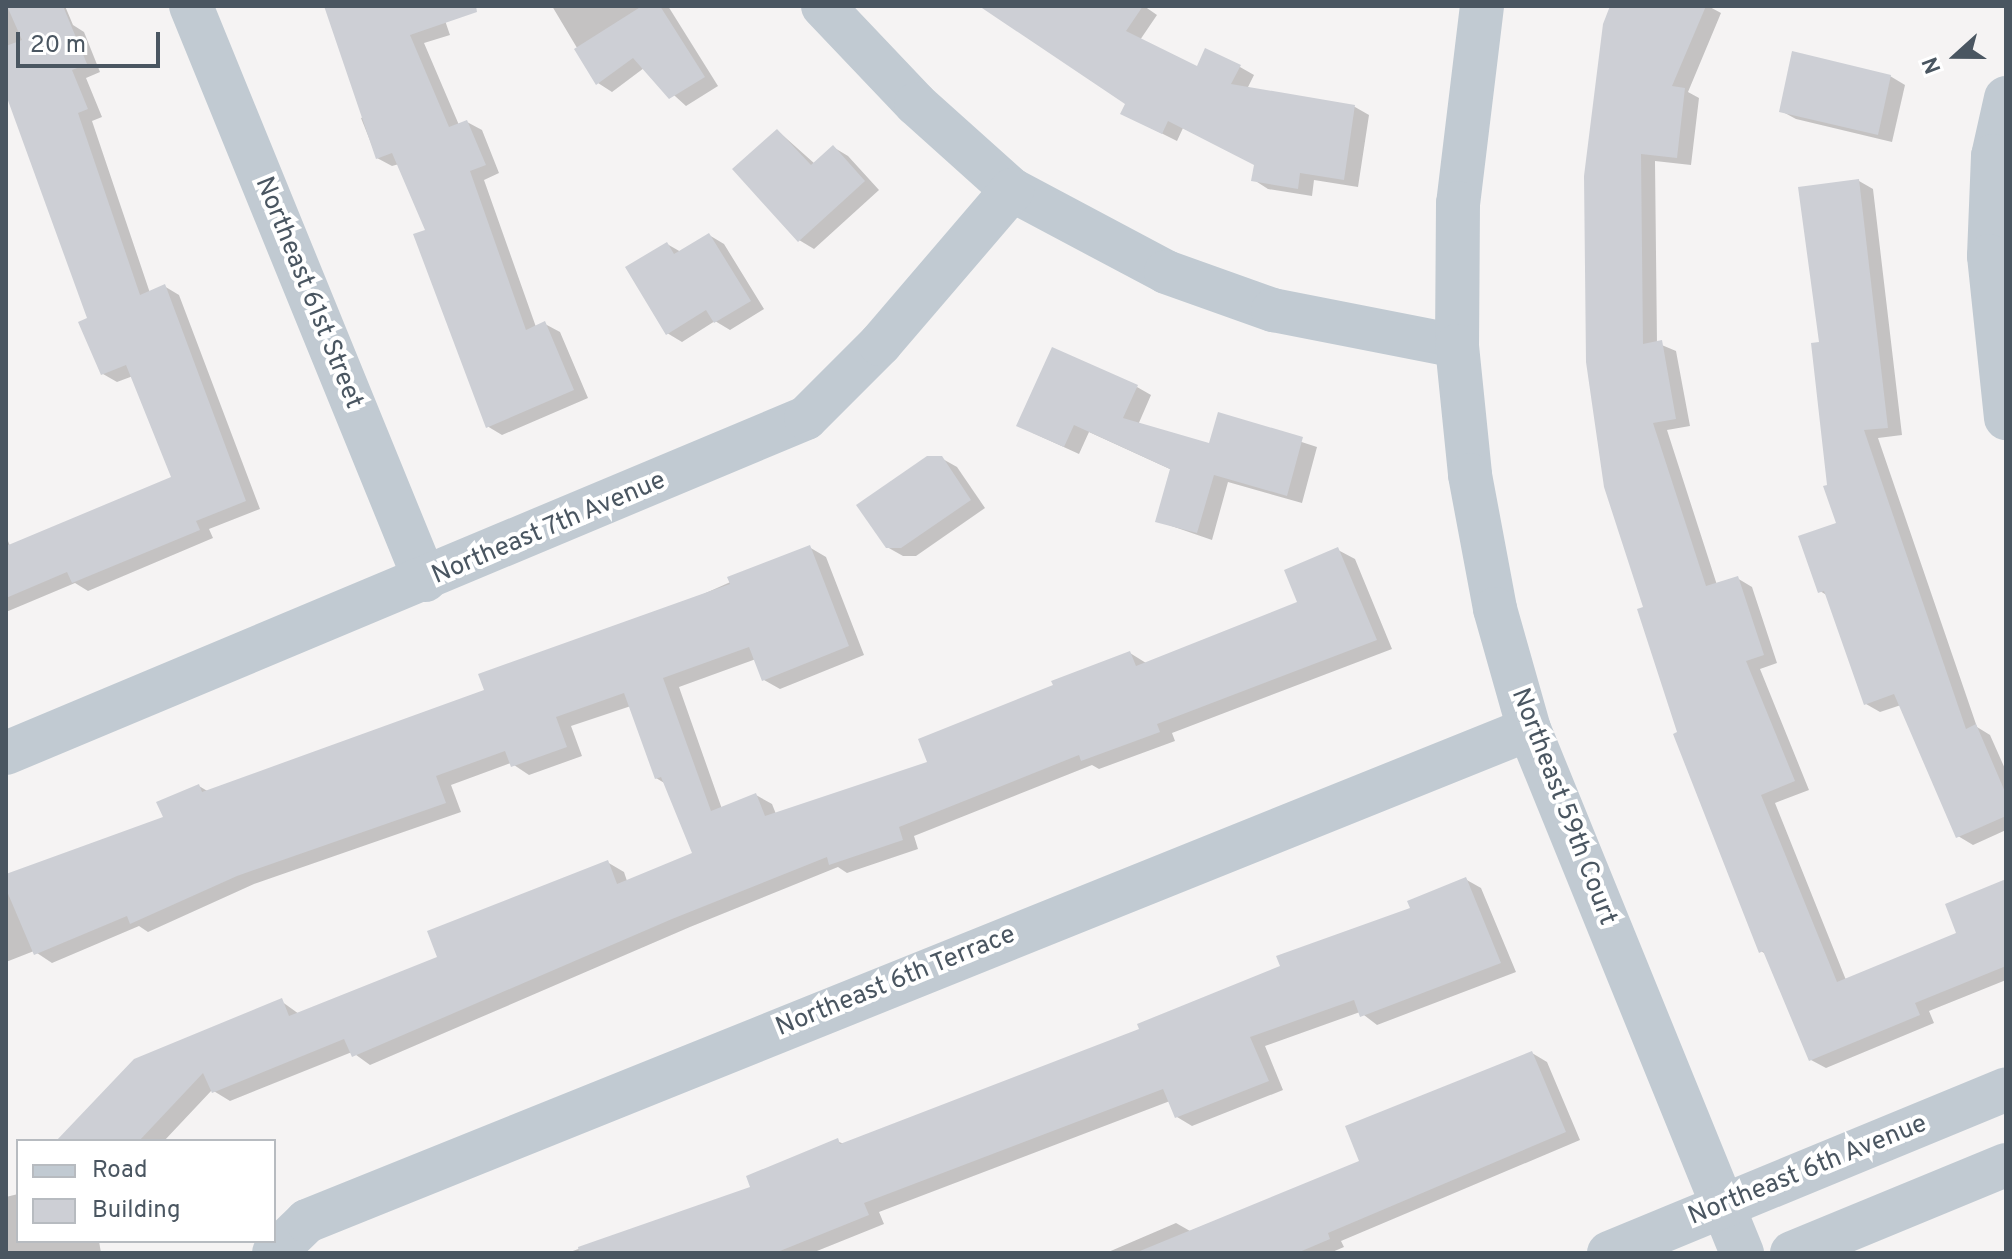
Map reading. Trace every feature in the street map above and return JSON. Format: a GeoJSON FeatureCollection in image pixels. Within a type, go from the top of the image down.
{"type":"FeatureCollection","features":[{"type":"Feature","properties":{"kind":"street","name":"Northeast 61st Street"},"geometry":{"type":"LineString","coordinates":[[191,6],[425,580]]}},
{"type":"Feature","properties":{"kind":"street"},"geometry":{"type":"LineString","coordinates":[[823,6],[916,104],[1012,190],[1166,272],[1246,300],[1387,336],[1457,346]]}},
{"type":"Feature","properties":{"kind":"street","name":"Northeast 59th Court"},"geometry":{"type":"LineString","coordinates":[[1482,6],[1458,203],[1457,346],[1470,475],[1495,609],[1529,729],[1742,1253]]}},
{"type":"Feature","properties":{"kind":"street"},"geometry":{"type":"LineString","coordinates":[[2006,98],[1993,156],[1989,256],[2006,418]]}},
{"type":"Feature","properties":{"kind":"street","name":"Northeast 7th Avenue"},"geometry":{"type":"LineString","coordinates":[[6,753],[806,418],[880,344],[1012,190]]}},
{"type":"Feature","properties":{"kind":"street","name":"Northeast 6th Terrace"},"geometry":{"type":"LineString","coordinates":[[274,1253],[307,1221],[1529,729]]}},
{"type":"Feature","properties":{"kind":"street","name":"Northeast 6th Avenue"},"geometry":{"type":"LineString","coordinates":[[1609,1253],[2006,1089]]}},
{"type":"Feature","properties":{"kind":"street"},"geometry":{"type":"LineString","coordinates":[[1792,1253],[2006,1165]]}},
{"type":"Feature","properties":{"kind":"building"},"geometry":{"type":"Polygon","coordinates":[[[7,6],[63,6],[87,64],[72,70],[88,109],[78,113],[140,295],[165,284],[246,501],[196,521],[200,530],[72,583],[67,572],[6,598],[6,546],[171,477],[126,365],[101,375],[78,322],[87,318],[6,95],[6,46],[22,40],[7,6]]]}},
{"type":"Feature","properties":{"kind":"building"},"geometry":{"type":"Polygon","coordinates":[[[324,6],[476,6],[477,12],[410,35],[449,127],[467,120],[486,165],[470,171],[526,330],[545,321],[574,390],[486,428],[413,234],[425,230],[392,153],[376,159],[324,6]]]}},
{"type":"Feature","properties":{"kind":"building"},"geometry":{"type":"Polygon","coordinates":[[[642,6],[660,6],[705,77],[669,99],[633,58],[596,85],[574,49],[642,6]]]}},
{"type":"Feature","properties":{"kind":"building"},"geometry":{"type":"Polygon","coordinates":[[[979,6],[1143,6],[1126,31],[1197,66],[1205,48],[1241,65],[1231,84],[1355,105],[1344,180],[1300,173],[1298,189],[1251,181],[1254,165],[1168,121],[1162,134],[1120,114],[1125,104],[979,6]]]}},
{"type":"Feature","properties":{"kind":"building"},"geometry":{"type":"Polygon","coordinates":[[[1610,6],[1706,6],[1672,86],[1685,88],[1677,158],[1641,154],[1643,344],[1662,340],[1676,419],[1653,423],[1706,586],[1738,576],[1764,655],[1746,661],[1795,781],[1761,795],[1837,982],[1956,933],[1945,904],[2006,879],[2006,966],[1915,1003],[1920,1015],[1809,1061],[1763,951],[1759,953],[1673,734],[1677,732],[1637,609],[1643,607],[1604,487],[1586,362],[1584,176],[1603,24],[1610,6]]]}},
{"type":"Feature","properties":{"kind":"building"},"geometry":{"type":"Polygon","coordinates":[[[1792,51],[1891,75],[1878,135],[1779,112],[1792,51]]]}},
{"type":"Feature","properties":{"kind":"building"},"geometry":{"type":"Polygon","coordinates":[[[777,129],[811,165],[833,145],[865,181],[798,242],[732,169],[777,129]]]}},
{"type":"Feature","properties":{"kind":"building"},"geometry":{"type":"Polygon","coordinates":[[[1859,179],[1888,428],[1864,430],[1966,729],[1976,724],[2006,794],[2006,816],[1956,838],[1894,694],[1864,705],[1824,591],[1818,593],[1798,536],[1836,523],[1823,486],[1827,485],[1811,343],[1819,342],[1798,187],[1859,179]]]}},
{"type":"Feature","properties":{"kind":"building"},"geometry":{"type":"Polygon","coordinates":[[[709,233],[751,301],[714,323],[706,310],[666,335],[625,267],[667,242],[674,254],[709,233]]]}},
{"type":"Feature","properties":{"kind":"building"},"geometry":{"type":"Polygon","coordinates":[[[1052,347],[1138,385],[1123,418],[1209,443],[1218,412],[1303,437],[1287,496],[1214,475],[1197,533],[1155,522],[1170,469],[1074,425],[1064,447],[1016,426],[1052,347]]]}},
{"type":"Feature","properties":{"kind":"building"},"geometry":{"type":"Polygon","coordinates":[[[927,456],[942,456],[971,500],[901,548],[886,548],[856,505],[927,456]]]}},
{"type":"Feature","properties":{"kind":"building"},"geometry":{"type":"Polygon","coordinates":[[[810,545],[849,646],[762,681],[749,647],[663,678],[711,811],[756,793],[765,816],[927,762],[918,739],[1053,685],[1051,681],[1130,651],[1136,666],[1297,602],[1284,570],[1338,547],[1377,640],[1157,724],[1160,732],[1081,761],[1079,755],[899,827],[903,840],[829,865],[827,857],[672,919],[352,1057],[344,1039],[212,1093],[203,1073],[141,1139],[58,1139],[134,1059],[282,998],[289,1016],[437,957],[427,931],[608,860],[617,884],[692,853],[661,777],[655,779],[624,693],[556,717],[567,747],[511,767],[505,751],[436,776],[446,803],[237,876],[130,924],[127,916],[34,955],[6,889],[6,874],[163,817],[156,802],[199,784],[202,792],[484,690],[478,674],[730,584],[727,577],[810,545]]]}},
{"type":"Feature","properties":{"kind":"building"},"geometry":{"type":"Polygon","coordinates":[[[1466,877],[1501,963],[1360,1017],[1354,1000],[1250,1037],[1269,1081],[1175,1118],[1163,1089],[864,1203],[869,1215],[775,1253],[579,1253],[578,1247],[750,1187],[746,1176],[838,1138],[840,1144],[1139,1029],[1137,1024],[1280,966],[1276,956],[1410,908],[1407,901],[1466,877]]]}},
{"type":"Feature","properties":{"kind":"building"},"geometry":{"type":"Polygon","coordinates":[[[1532,1051],[1566,1132],[1328,1233],[1330,1239],[1297,1253],[1135,1253],[1359,1161],[1345,1126],[1532,1051]]]}}]}
